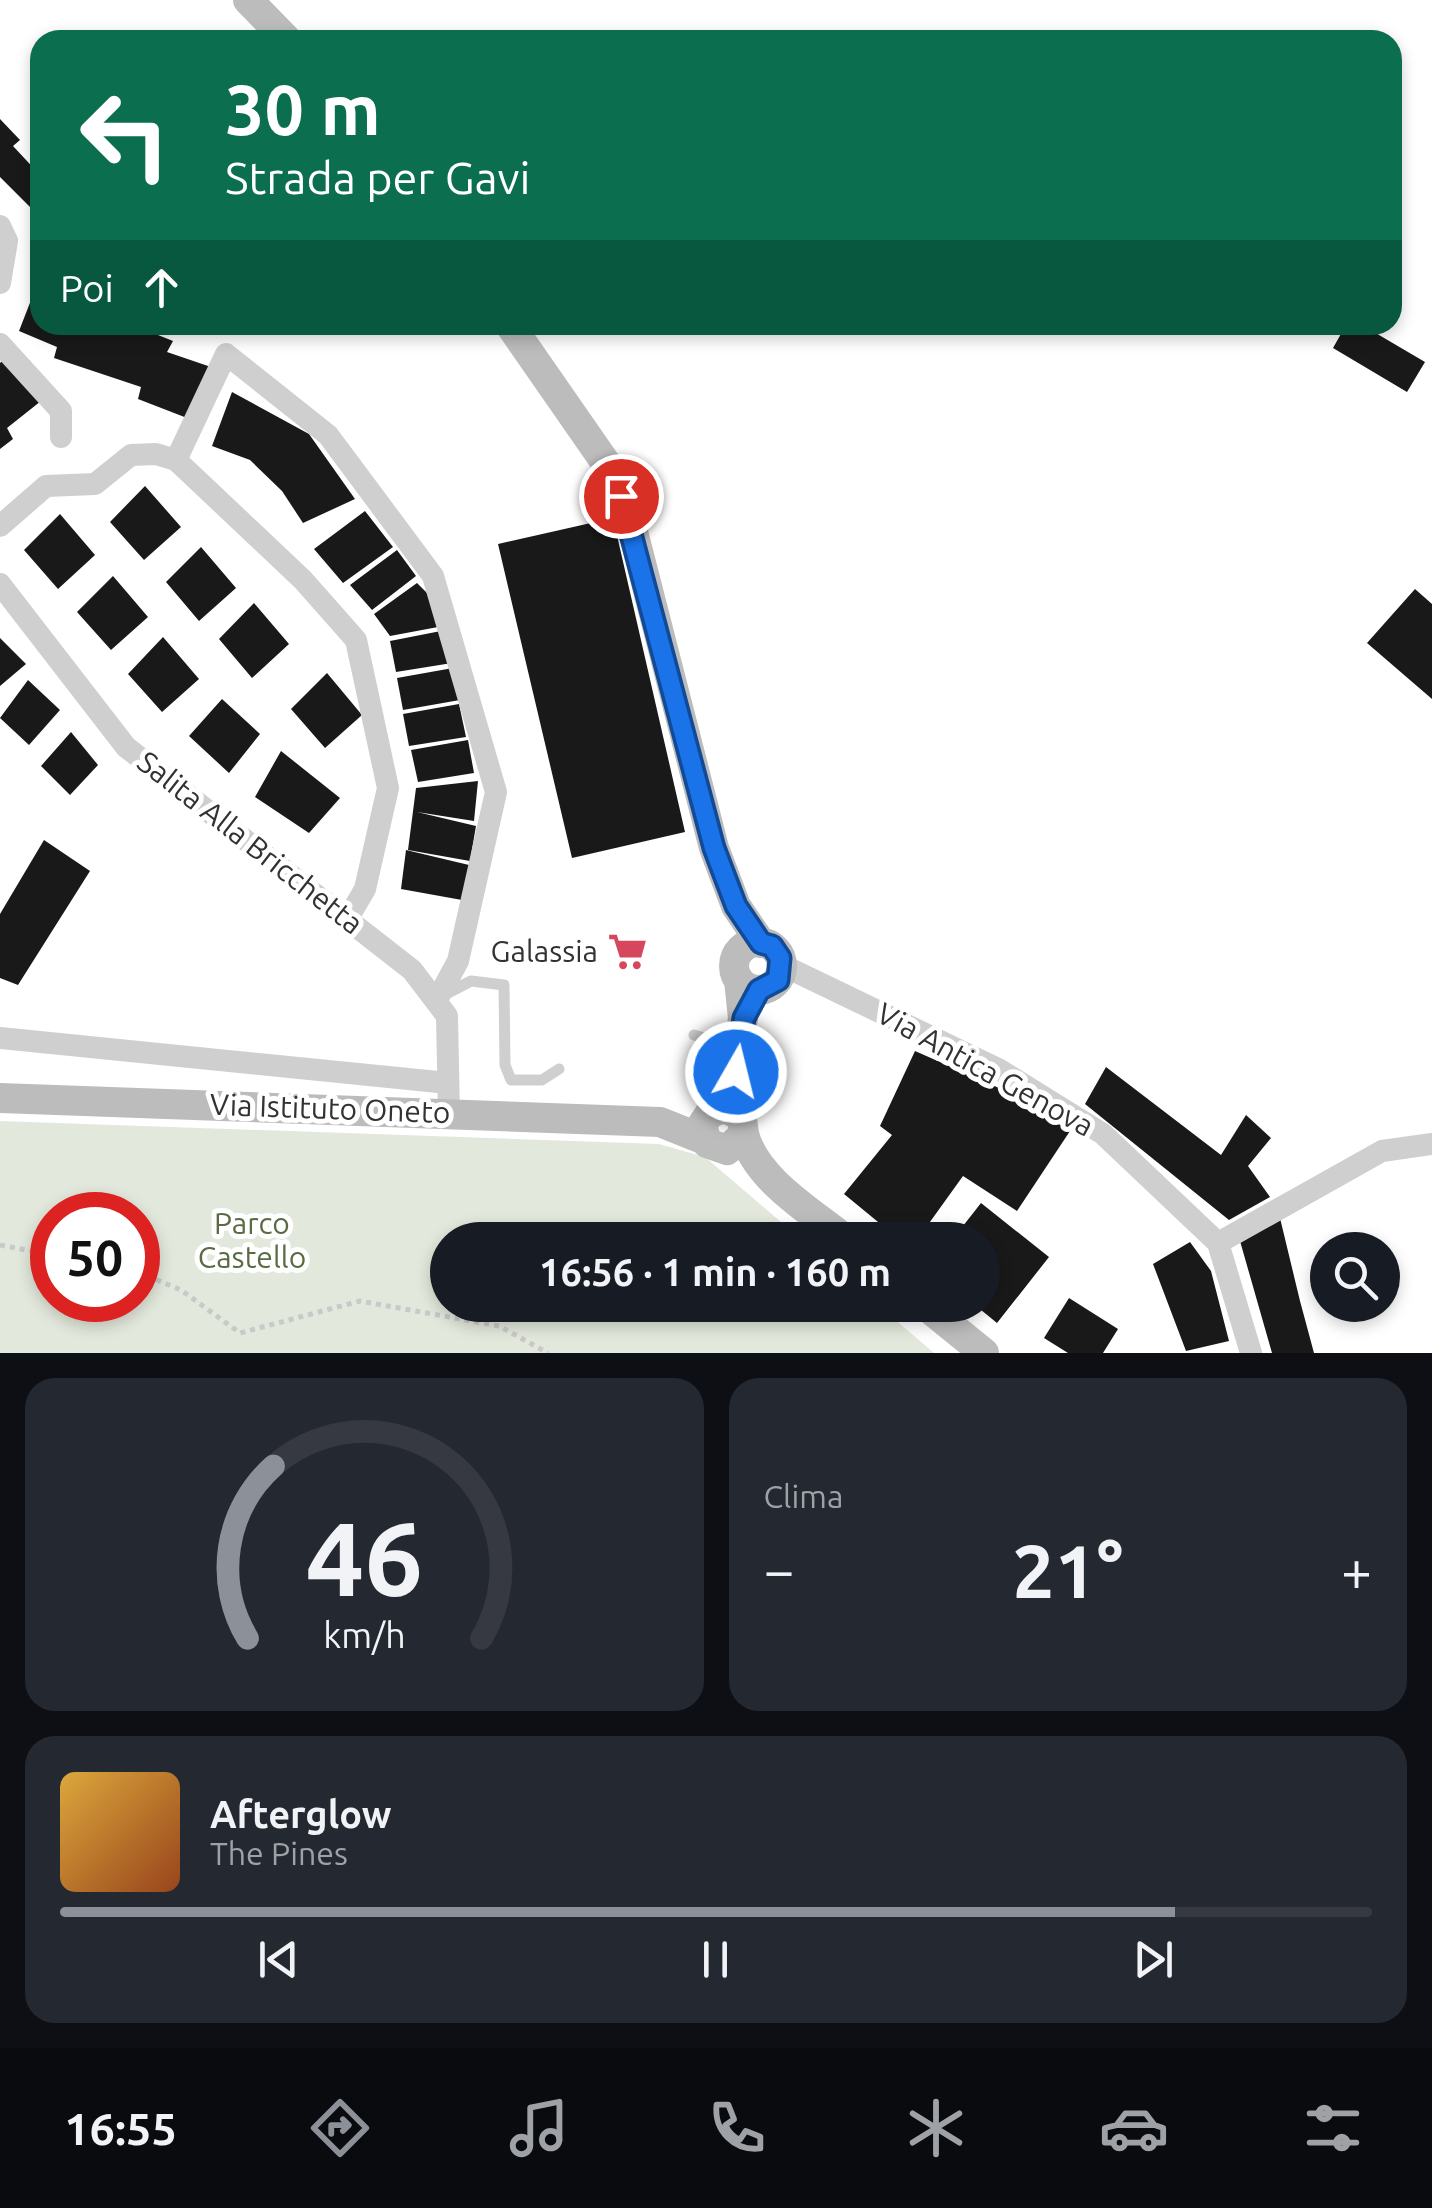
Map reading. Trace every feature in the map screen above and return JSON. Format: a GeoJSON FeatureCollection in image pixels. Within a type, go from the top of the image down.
{"type":"FeatureCollection","features":[{"type":"Feature","properties":{"kind":"main road"},"geometry":{"type":"LineString","coordinates":[[248,0],[277,30]]}},
{"type":"Feature","properties":{"kind":"main road"},"geometry":{"type":"LineString","coordinates":[[517,335],[610,469],[631,524],[693,775],[736,906],[749,966],[740,1046],[722,1127],[747,1147],[771,1178],[824,1222]]}},
{"type":"Feature","properties":{"kind":"main road"},"geometry":{"type":"LineString","coordinates":[[749,966],[775,983],[782,966]]}},
{"type":"Feature","properties":{"kind":"main road","name":"Via Istituto Oneto"},"geometry":{"type":"LineString","coordinates":[[0,1098],[449,1115],[476,1112],[722,1127]]}},
{"type":"Feature","properties":{"kind":"main road"},"geometry":{"type":"LineString","coordinates":[[946,1322],[984,1353]]}},
{"type":"Feature","properties":{"kind":"street"},"geometry":{"type":"LineString","coordinates":[[0,226],[7,241],[0,283]]}},
{"type":"Feature","properties":{"kind":"street"},"geometry":{"type":"LineString","coordinates":[[0,344],[61,411],[61,437]]}},
{"type":"Feature","properties":{"kind":"street"},"geometry":{"type":"LineString","coordinates":[[176,460],[226,354],[328,434],[433,576],[496,792],[458,961],[438,998],[447,1016],[449,1115]]}},
{"type":"Feature","properties":{"kind":"street"},"geometry":{"type":"LineString","coordinates":[[0,526],[46,486],[95,484],[131,455],[156,454],[176,460],[303,580],[356,640],[388,788],[364,889],[348,918]]}},
{"type":"Feature","properties":{"kind":"street","name":"Salita Alla Bricchetta"},"geometry":{"type":"LineString","coordinates":[[0,584],[126,747],[348,918],[412,970],[438,998]]}},
{"type":"Feature","properties":{"kind":"street","name":"Via Antica Genova"},"geometry":{"type":"LineString","coordinates":[[782,966],[1000,1070],[1103,1134],[1218,1242]]}},
{"type":"Feature","properties":{"kind":"street"},"geometry":{"type":"LineString","coordinates":[[0,1038],[448,1083]]}},
{"type":"Feature","properties":{"kind":"street"},"geometry":{"type":"LineString","coordinates":[[1251,1353],[1218,1242],[1338,1171],[1382,1150],[1432,1144]]}},
{"type":"Feature","properties":{"kind":"lane"},"geometry":{"type":"LineString","coordinates":[[438,998],[471,981],[504,985],[505,1065],[511,1080],[542,1080],[560,1069]]}},
{"type":"Feature","properties":{"kind":"lane"},"geometry":{"type":"LineString","coordinates":[[694,1035],[721,1046],[740,1046]]}},
{"type":"Feature","properties":{"kind":"path"},"geometry":{"type":"LineString","coordinates":[[0,1245],[30,1251]]}},
{"type":"Feature","properties":{"kind":"path"},"geometry":{"type":"LineString","coordinates":[[160,1281],[181,1290],[240,1333],[360,1301],[499,1326],[548,1353]]}},
{"type":"Feature","properties":{"kind":"green space","name":"Parco Castello"},"geometry":{"type":"Polygon","coordinates":[[[0,1121],[659,1144],[705,1157],[781,1222],[430,1222],[430,1322],[898,1322],[934,1353],[0,1353],[0,1121]]]}},
{"type":"Feature","properties":{"kind":"building"},"geometry":{"type":"Polygon","coordinates":[[[0,119],[20,140],[13,146],[30,164],[30,207],[0,177],[0,119]]]}},
{"type":"Feature","properties":{"kind":"building"},"geometry":{"type":"Polygon","coordinates":[[[30,303],[30,335],[158,335],[173,341],[167,352],[211,367],[187,418],[138,399],[141,387],[54,358],[57,347],[19,331],[30,303]]]}},
{"type":"Feature","properties":{"kind":"building"},"geometry":{"type":"Polygon","coordinates":[[[1340,335],[1379,335],[1425,362],[1407,392],[1333,348],[1340,335]]]}},
{"type":"Feature","properties":{"kind":"building"},"geometry":{"type":"Polygon","coordinates":[[[4,359],[41,401],[7,428],[13,439],[0,449],[0,363],[4,359]]]}},
{"type":"Feature","properties":{"kind":"building"},"geometry":{"type":"Polygon","coordinates":[[[232,392],[309,434],[355,499],[303,523],[282,491],[250,460],[212,446],[232,392]]]}},
{"type":"Feature","properties":{"kind":"building"},"geometry":{"type":"Polygon","coordinates":[[[145,486],[181,527],[144,560],[110,522],[145,486]]]}},
{"type":"Feature","properties":{"kind":"building"},"geometry":{"type":"Polygon","coordinates":[[[365,511],[393,547],[343,583],[314,549],[365,511]]]}},
{"type":"Feature","properties":{"kind":"building"},"geometry":{"type":"Polygon","coordinates":[[[60,514],[95,555],[58,589],[24,550],[60,514]]]}},
{"type":"Feature","properties":{"kind":"building"},"geometry":{"type":"Polygon","coordinates":[[[613,518],[685,832],[572,858],[498,544],[613,518]]]}},
{"type":"Feature","properties":{"kind":"building"},"geometry":{"type":"Polygon","coordinates":[[[201,547],[236,588],[199,621],[166,582],[201,547]]]}},
{"type":"Feature","properties":{"kind":"building"},"geometry":{"type":"Polygon","coordinates":[[[397,550],[416,576],[372,610],[350,585],[397,550]]]}},
{"type":"Feature","properties":{"kind":"building"},"geometry":{"type":"Polygon","coordinates":[[[113,576],[148,617],[111,650],[77,612],[113,576]]]}},
{"type":"Feature","properties":{"kind":"building"},"geometry":{"type":"Polygon","coordinates":[[[417,583],[434,600],[438,627],[390,636],[374,614],[417,583]]]}},
{"type":"Feature","properties":{"kind":"building"},"geometry":{"type":"Polygon","coordinates":[[[1415,589],[1432,604],[1432,699],[1367,643],[1415,589]]]}},
{"type":"Feature","properties":{"kind":"building"},"geometry":{"type":"Polygon","coordinates":[[[254,603],[289,644],[252,678],[219,639],[254,603]]]}},
{"type":"Feature","properties":{"kind":"building"},"geometry":{"type":"Polygon","coordinates":[[[446,630],[452,663],[396,672],[390,641],[446,630]]]}},
{"type":"Feature","properties":{"kind":"building"},"geometry":{"type":"Polygon","coordinates":[[[163,637],[199,679],[162,712],[128,674],[163,637]]]}},
{"type":"Feature","properties":{"kind":"building"},"geometry":{"type":"Polygon","coordinates":[[[0,638],[26,664],[0,686],[0,638]]]}},
{"type":"Feature","properties":{"kind":"building"},"geometry":{"type":"Polygon","coordinates":[[[453,668],[460,700],[403,710],[397,678],[453,668]]]}},
{"type":"Feature","properties":{"kind":"building"},"geometry":{"type":"Polygon","coordinates":[[[327,673],[362,715],[325,748],[291,709],[327,673]]]}},
{"type":"Feature","properties":{"kind":"building"},"geometry":{"type":"Polygon","coordinates":[[[28,680],[60,710],[29,745],[0,718],[28,680]]]}},
{"type":"Feature","properties":{"kind":"building"},"geometry":{"type":"Polygon","coordinates":[[[222,699],[260,734],[229,773],[189,736],[222,699]]]}},
{"type":"Feature","properties":{"kind":"building"},"geometry":{"type":"Polygon","coordinates":[[[459,704],[466,737],[409,746],[403,714],[459,704]]]}},
{"type":"Feature","properties":{"kind":"building"},"geometry":{"type":"Polygon","coordinates":[[[71,732],[98,765],[70,795],[41,766],[71,732]]]}},
{"type":"Feature","properties":{"kind":"building"},"geometry":{"type":"Polygon","coordinates":[[[468,740],[474,773],[418,782],[411,750],[468,740]]]}},
{"type":"Feature","properties":{"kind":"building"},"geometry":{"type":"Polygon","coordinates":[[[281,751],[340,798],[309,833],[255,797],[281,751]]]}},
{"type":"Feature","properties":{"kind":"building"},"geometry":{"type":"Polygon","coordinates":[[[478,781],[474,821],[417,812],[476,826],[470,861],[408,850],[416,788],[478,781]]]}},
{"type":"Feature","properties":{"kind":"building"},"geometry":{"type":"Polygon","coordinates":[[[44,840],[90,871],[18,985],[0,978],[0,914],[44,840]]]}},
{"type":"Feature","properties":{"kind":"building"},"geometry":{"type":"Polygon","coordinates":[[[406,850],[469,865],[462,900],[401,889],[406,850]]]}},
{"type":"Feature","properties":{"kind":"building"},"geometry":{"type":"Polygon","coordinates":[[[915,1051],[1008,1092],[1070,1131],[1017,1211],[963,1176],[930,1222],[878,1222],[844,1194],[892,1135],[880,1126],[915,1051]]]}},
{"type":"Feature","properties":{"kind":"building"},"geometry":{"type":"Polygon","coordinates":[[[1106,1067],[1221,1155],[1246,1115],[1271,1138],[1248,1166],[1270,1197],[1229,1220],[1085,1104],[1106,1067]]]}},
{"type":"Feature","properties":{"kind":"building"},"geometry":{"type":"Polygon","coordinates":[[[981,1203],[1049,1257],[1000,1319],[1000,1222],[966,1222],[981,1203]]]}},
{"type":"Feature","properties":{"kind":"building"},"geometry":{"type":"Polygon","coordinates":[[[1280,1218],[1314,1353],[1272,1353],[1240,1241],[1280,1218]]]}},
{"type":"Feature","properties":{"kind":"building"},"geometry":{"type":"Polygon","coordinates":[[[1190,1242],[1211,1271],[1229,1341],[1186,1351],[1153,1264],[1190,1242]]]}},
{"type":"Feature","properties":{"kind":"building"},"geometry":{"type":"Polygon","coordinates":[[[1069,1298],[1118,1329],[1103,1353],[1068,1353],[1044,1338],[1069,1298]]]}},
{"type":"Feature","properties":{"kind":"place","name":"Galassia"},"geometry":{"type":"Point","coordinates":[628,952]}},
{"type":"Feature","properties":{"kind":"route"},"geometry":{"type":"LineString","coordinates":[[621,496],[714,848],[736,906],[761,943],[776,950],[782,962],[778,980],[759,990],[744,1018],[736,1072]]}}]}
